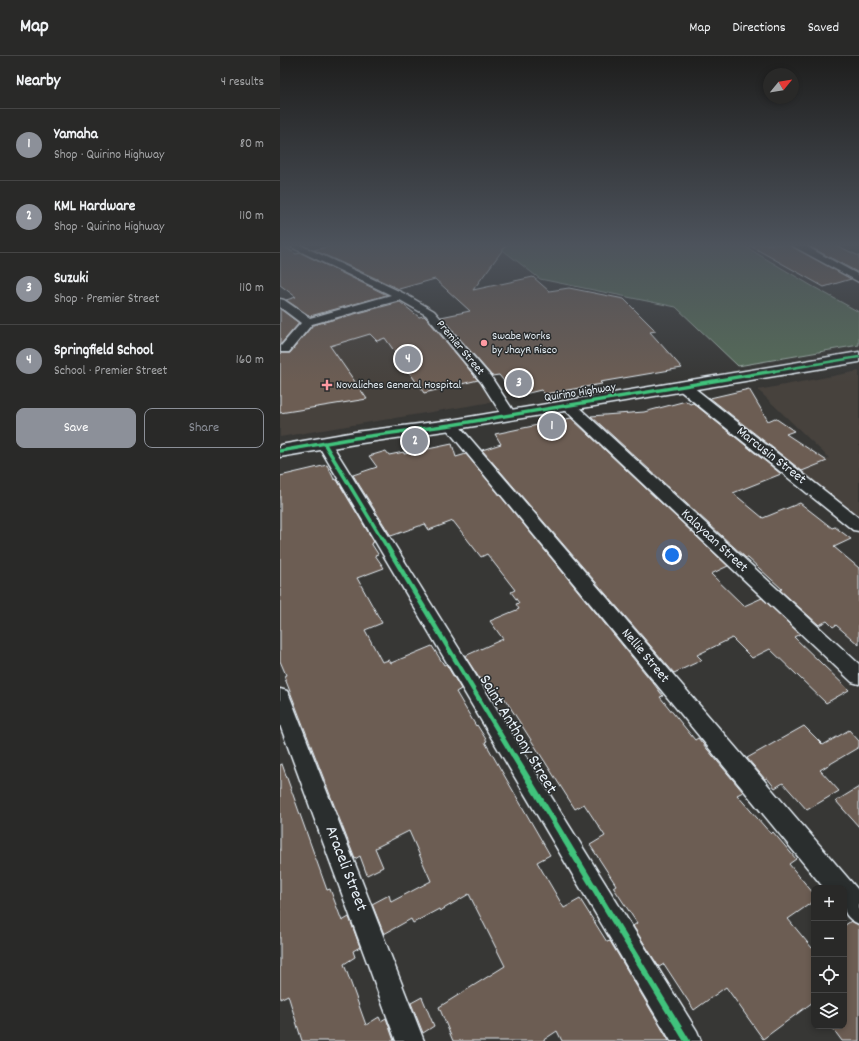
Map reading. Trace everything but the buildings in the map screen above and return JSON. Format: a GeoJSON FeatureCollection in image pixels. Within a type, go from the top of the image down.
{"type":"FeatureCollection","features":[{"type":"Feature","properties":{"kind":"main road","name":"Quirino Highway"},"geometry":{"type":"LineString","coordinates":[[280,451],[569,406],[859,357]]}},
{"type":"Feature","properties":{"kind":"street","name":"Premier Street"},"geometry":{"type":"LineString","coordinates":[[388,290],[430,313],[486,380],[509,415]]}},
{"type":"Feature","properties":{"kind":"street"},"geometry":{"type":"LineString","coordinates":[[285,349],[308,322],[401,296]]}},
{"type":"Feature","properties":{"kind":"street"},"geometry":{"type":"LineString","coordinates":[[280,302],[308,322]]}},
{"type":"Feature","properties":{"kind":"street","name":"Marcusin Street"},"geometry":{"type":"LineString","coordinates":[[683,386],[859,526]]}},
{"type":"Feature","properties":{"kind":"street","name":"Kalayaan Street"},"geometry":{"type":"LineString","coordinates":[[569,406],[859,676]]}},
{"type":"Feature","properties":{"kind":"street","name":"Nellie Street"},"geometry":{"type":"LineString","coordinates":[[451,425],[837,885]]}},
{"type":"Feature","properties":{"kind":"street","name":"Saint Anthony Street"},"geometry":{"type":"LineString","coordinates":[[324,443],[687,1041]]}},
{"type":"Feature","properties":{"kind":"street","name":"Araceli Street"},"geometry":{"type":"LineString","coordinates":[[280,697],[410,1041]]}},
{"type":"Feature","properties":{"kind":"street"},"geometry":{"type":"LineString","coordinates":[[847,897],[859,911]]}},
{"type":"Feature","properties":{"kind":"shaded area"},"geometry":{"type":"Polygon","coordinates":[[[426,314],[479,382],[492,402],[280,437],[280,352],[426,314]]]}},
{"type":"Feature","properties":{"kind":"shaded area"},"geometry":{"type":"Polygon","coordinates":[[[859,371],[859,518],[855,520],[792,470],[829,458],[758,390],[859,371]]]}},
{"type":"Feature","properties":{"kind":"green space"},"geometry":{"type":"Polygon","coordinates":[[[593,290],[819,290],[859,312],[859,345],[738,366],[676,307],[593,290]]]}},
{"type":"Feature","properties":{"kind":"cycle path"},"geometry":{"type":"LineString","coordinates":[[280,451],[355,438],[451,425],[859,357]]}},
{"type":"Feature","properties":{"kind":"cycle path"},"geometry":{"type":"LineString","coordinates":[[324,443],[687,1041]]}},
{"type":"Feature","properties":{"kind":"place","name":"Swabe Works by JhayR Risco"},"geometry":{"type":"Point","coordinates":[484,343]}},
{"type":"Feature","properties":{"kind":"place","name":"Springfield School"},"geometry":{"type":"Point","coordinates":[408,359]}},
{"type":"Feature","properties":{"kind":"place","name":"Suzuki"},"geometry":{"type":"Point","coordinates":[519,383]}},
{"type":"Feature","properties":{"kind":"place","name":"Novaliches General Hospital"},"geometry":{"type":"Point","coordinates":[327,385]}},
{"type":"Feature","properties":{"kind":"place","name":"Yamaha"},"geometry":{"type":"Point","coordinates":[552,426]}},
{"type":"Feature","properties":{"kind":"place","name":"KML Hardware"},"geometry":{"type":"Point","coordinates":[415,441]}}]}
